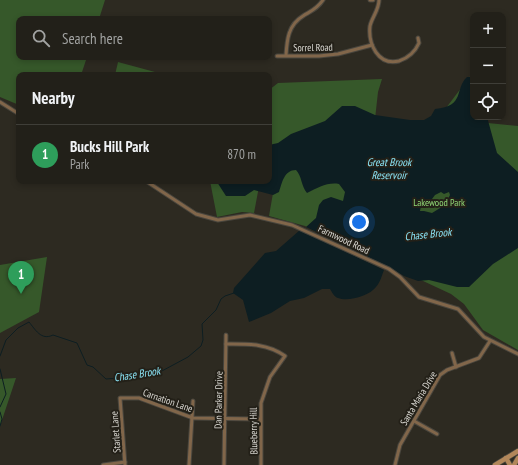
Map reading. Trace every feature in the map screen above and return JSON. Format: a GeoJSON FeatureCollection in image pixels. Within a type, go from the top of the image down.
{"type":"FeatureCollection","features":[{"type":"Feature","properties":{"kind":"main road"},"geometry":{"type":"LineString","coordinates":[[495,465],[518,450]]}},
{"type":"Feature","properties":{"kind":"main road"},"geometry":{"type":"LineString","coordinates":[[506,458],[510,465]]}},
{"type":"Feature","properties":{"kind":"main road"},"geometry":{"type":"LineString","coordinates":[[514,465],[518,458]]}},
{"type":"Feature","properties":{"kind":"street"},"geometry":{"type":"LineString","coordinates":[[286,55],[287,39],[293,25],[302,16],[315,9],[322,0]]}},
{"type":"Feature","properties":{"kind":"street"},"geometry":{"type":"LineString","coordinates":[[379,0],[379,7],[370,26],[374,52],[384,60],[399,61],[412,54],[419,43],[418,38]]}},
{"type":"Feature","properties":{"kind":"street","name":"Sorrel Road"},"geometry":{"type":"LineString","coordinates":[[276,56],[319,56],[338,54],[372,45]]}},
{"type":"Feature","properties":{"kind":"street"},"geometry":{"type":"LineString","coordinates":[[0,102],[16,112]]}},
{"type":"Feature","properties":{"kind":"street","name":"Farmwood Road"},"geometry":{"type":"LineString","coordinates":[[151,184],[196,214],[218,220],[250,215],[292,225],[389,269],[400,277],[419,297],[458,309],[477,331],[490,341],[518,354]]}},
{"type":"Feature","properties":{"kind":"street","name":"Dan Parker Drive"},"geometry":{"type":"LineString","coordinates":[[224,465],[226,419],[226,335]]}},
{"type":"Feature","properties":{"kind":"street","name":"Santa Maria Drive"},"geometry":{"type":"LineString","coordinates":[[395,465],[399,447],[440,375],[479,358],[490,341]]}},
{"type":"Feature","properties":{"kind":"street","name":"Blueberry Hill"},"geometry":{"type":"LineString","coordinates":[[226,344],[265,346],[278,351],[285,356],[270,377],[260,403],[261,465]]}},
{"type":"Feature","properties":{"kind":"street"},"geometry":{"type":"LineString","coordinates":[[452,353],[456,367]]}},
{"type":"Feature","properties":{"kind":"street","name":"Carnation Lane"},"geometry":{"type":"LineString","coordinates":[[120,398],[139,398],[193,418],[260,419]]}},
{"type":"Feature","properties":{"kind":"street","name":"Starlet Lane"},"geometry":{"type":"LineString","coordinates":[[120,398],[125,464]]}},
{"type":"Feature","properties":{"kind":"street"},"geometry":{"type":"LineString","coordinates":[[189,465],[193,401]]}},
{"type":"Feature","properties":{"kind":"street"},"geometry":{"type":"LineString","coordinates":[[414,421],[437,434]]}},
{"type":"Feature","properties":{"kind":"street"},"geometry":{"type":"LineString","coordinates":[[103,465],[125,464]]}},
{"type":"Feature","properties":{"kind":"green space"},"geometry":{"type":"Polygon","coordinates":[[[0,0],[105,0],[100,16],[16,16],[16,60],[86,60],[82,72],[16,72],[16,104],[0,97],[0,0]]]}},
{"type":"Feature","properties":{"kind":"green space"},"geometry":{"type":"Polygon","coordinates":[[[118,62],[155,72],[116,72],[118,62]]]}},
{"type":"Feature","properties":{"kind":"green space","name":"Great Brook Reservoir"},"geometry":{"type":"Polygon","coordinates":[[[470,76],[470,120],[480,120],[488,123],[518,126],[518,350],[483,330],[464,304],[451,294],[305,226],[269,216],[276,176],[272,177],[272,88],[278,83],[382,79],[378,92],[375,119],[427,123],[446,108],[470,76]]]}},
{"type":"Feature","properties":{"kind":"green space"},"geometry":{"type":"Polygon","coordinates":[[[211,184],[259,184],[254,213],[242,212],[217,217],[211,184]]]}},
{"type":"Feature","properties":{"kind":"green space"},"geometry":{"type":"Polygon","coordinates":[[[47,257],[39,312],[0,333],[0,265],[47,257]]]}},
{"type":"Feature","properties":{"kind":"green space"},"geometry":{"type":"Polygon","coordinates":[[[16,378],[0,426],[0,379],[16,378]]]}},
{"type":"Feature","properties":{"kind":"water","name":"Great Brook Reservoir"},"geometry":{"type":"Polygon","coordinates":[[[467,77],[470,77],[470,120],[488,120],[497,153],[518,172],[518,248],[493,264],[469,287],[457,287],[429,280],[418,281],[404,276],[391,268],[306,227],[316,218],[319,205],[323,200],[331,197],[343,201],[345,192],[339,184],[319,187],[307,193],[296,170],[289,172],[286,175],[279,192],[273,195],[254,190],[245,196],[226,196],[218,184],[272,184],[272,144],[278,143],[291,134],[325,121],[342,106],[355,106],[375,115],[410,120],[424,120],[431,116],[435,109],[451,104],[458,96],[463,82],[467,77]],[[441,192],[435,195],[429,203],[421,206],[420,211],[432,213],[445,205],[450,195],[449,192],[444,194],[441,192]]]}},
{"type":"Feature","properties":{"kind":"water"},"geometry":{"type":"Polygon","coordinates":[[[300,230],[384,270],[379,283],[369,293],[353,299],[342,299],[333,294],[330,289],[322,289],[304,298],[290,301],[271,313],[249,322],[243,300],[233,293],[234,288],[265,253],[276,251],[300,230]]]}},
{"type":"Feature","properties":{"kind":"waterway","name":"Chase Brook"},"geometry":{"type":"LineString","coordinates":[[0,356],[6,340],[18,328],[29,322],[36,331],[42,335],[53,335],[77,343],[87,365],[93,367],[106,379],[146,376],[160,372],[188,357],[201,346],[203,340],[202,324],[216,310],[221,299],[234,293]]}},
{"type":"Feature","properties":{"kind":"waterway","name":"Chase Brook"},"geometry":{"type":"LineString","coordinates":[[0,369],[6,394],[0,407]]}},
{"type":"Feature","properties":{"kind":"waterway","name":"Chase Brook"},"geometry":{"type":"LineString","coordinates":[[0,412],[2,419],[0,426]]}},
{"type":"Feature","properties":{"kind":"place","name":"Bucks Hill Park"},"geometry":{"type":"Point","coordinates":[21,294]}},
{"type":"Feature","properties":{"kind":"park label","name":"Lakewood Park"},"geometry":{"type":"Point","coordinates":[439,202]}}]}
